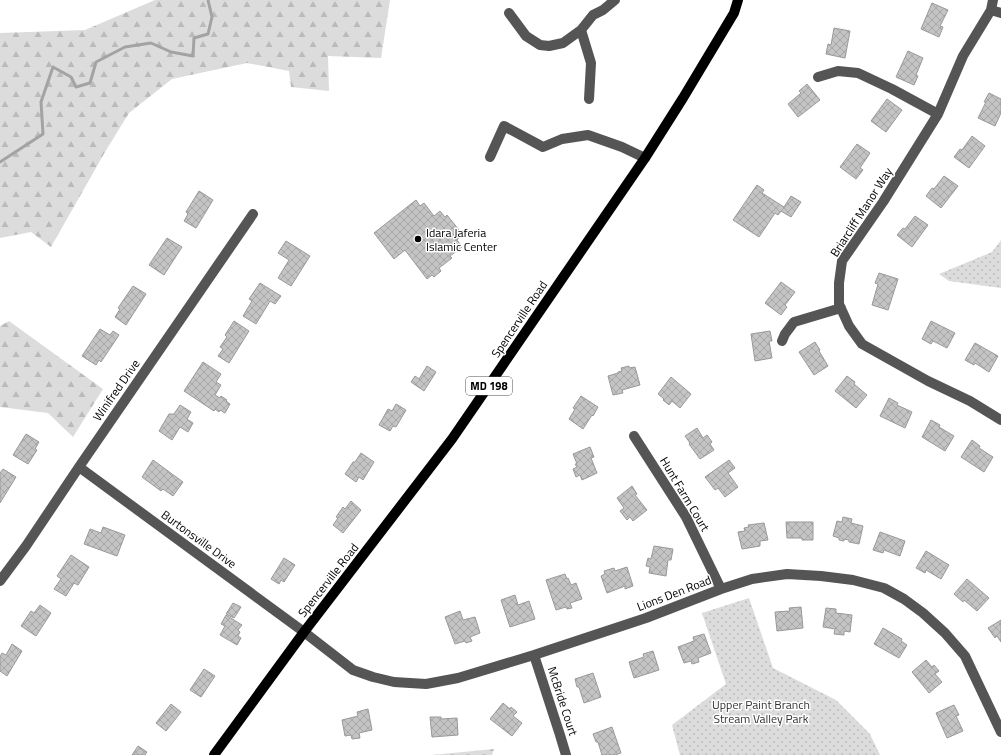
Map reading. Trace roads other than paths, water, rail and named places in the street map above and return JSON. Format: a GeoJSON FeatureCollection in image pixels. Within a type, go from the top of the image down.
{"type":"FeatureCollection","features":[{"type":"Feature","properties":{"kind":"main road","name":"Spencerville Road"},"geometry":{"type":"LineString","coordinates":[[214,755],[304,632],[452,439],[645,158],[734,13],[738,0]]}},
{"type":"Feature","properties":{"kind":"street"},"geometry":{"type":"LineString","coordinates":[[509,13],[526,36],[540,45],[549,46],[563,43],[581,30],[593,15],[603,10],[615,0]]}},
{"type":"Feature","properties":{"kind":"street"},"geometry":{"type":"LineString","coordinates":[[992,5],[1001,13]]}},
{"type":"Feature","properties":{"kind":"street","name":"Briarcliff Manor Way"},"geometry":{"type":"LineString","coordinates":[[992,5],[963,56],[938,114],[884,202],[842,261],[839,283],[839,304],[849,326],[862,344],[928,382],[970,401],[1001,420]]}},
{"type":"Feature","properties":{"kind":"street"},"geometry":{"type":"LineString","coordinates":[[581,30],[591,63],[589,99]]}},
{"type":"Feature","properties":{"kind":"street"},"geometry":{"type":"LineString","coordinates":[[818,77],[838,71],[858,73],[892,89],[938,114]]}},
{"type":"Feature","properties":{"kind":"street"},"geometry":{"type":"LineString","coordinates":[[490,157],[504,126],[543,147],[562,138],[588,135],[622,147],[645,158]]}},
{"type":"Feature","properties":{"kind":"street","name":"Winifred Drive"},"geometry":{"type":"LineString","coordinates":[[0,581],[26,546],[78,467],[253,214]]}},
{"type":"Feature","properties":{"kind":"street"},"geometry":{"type":"LineString","coordinates":[[782,341],[785,334],[794,322],[841,308]]}},
{"type":"Feature","properties":{"kind":"street","name":"Hunt Farm Court"},"geometry":{"type":"LineString","coordinates":[[634,436],[686,517],[722,589]]}},
{"type":"Feature","properties":{"kind":"street","name":"Burtonsville Drive"},"geometry":{"type":"LineString","coordinates":[[78,467],[304,632]]}},
{"type":"Feature","properties":{"kind":"street","name":"Lions Den Road"},"geometry":{"type":"LineString","coordinates":[[304,632],[353,670],[394,682],[426,684],[458,678],[534,655],[646,618],[752,579],[787,574],[853,580],[884,588],[904,599],[923,613],[945,633],[965,656],[1001,732]]}},
{"type":"Feature","properties":{"kind":"street","name":"McBride Court"},"geometry":{"type":"LineString","coordinates":[[534,655],[566,755]]}},
{"type":"Feature","properties":{"kind":"waterway"},"geometry":{"type":"LineString","coordinates":[[0,162],[43,134],[41,102],[53,67],[71,77],[76,87],[90,83],[96,62],[125,47],[151,43],[171,52],[193,56],[194,38],[208,34],[212,17],[208,0]]}},
{"type":"Feature","properties":{"kind":"place","name":"Idara Jaferia Islamic Center"},"geometry":{"type":"Point","coordinates":[418,239]}},
{"type":"Feature","properties":{"kind":"park label","name":"Upper Paint Branch Stream Valley Park"},"geometry":{"type":"Point","coordinates":[761,711]}}]}
